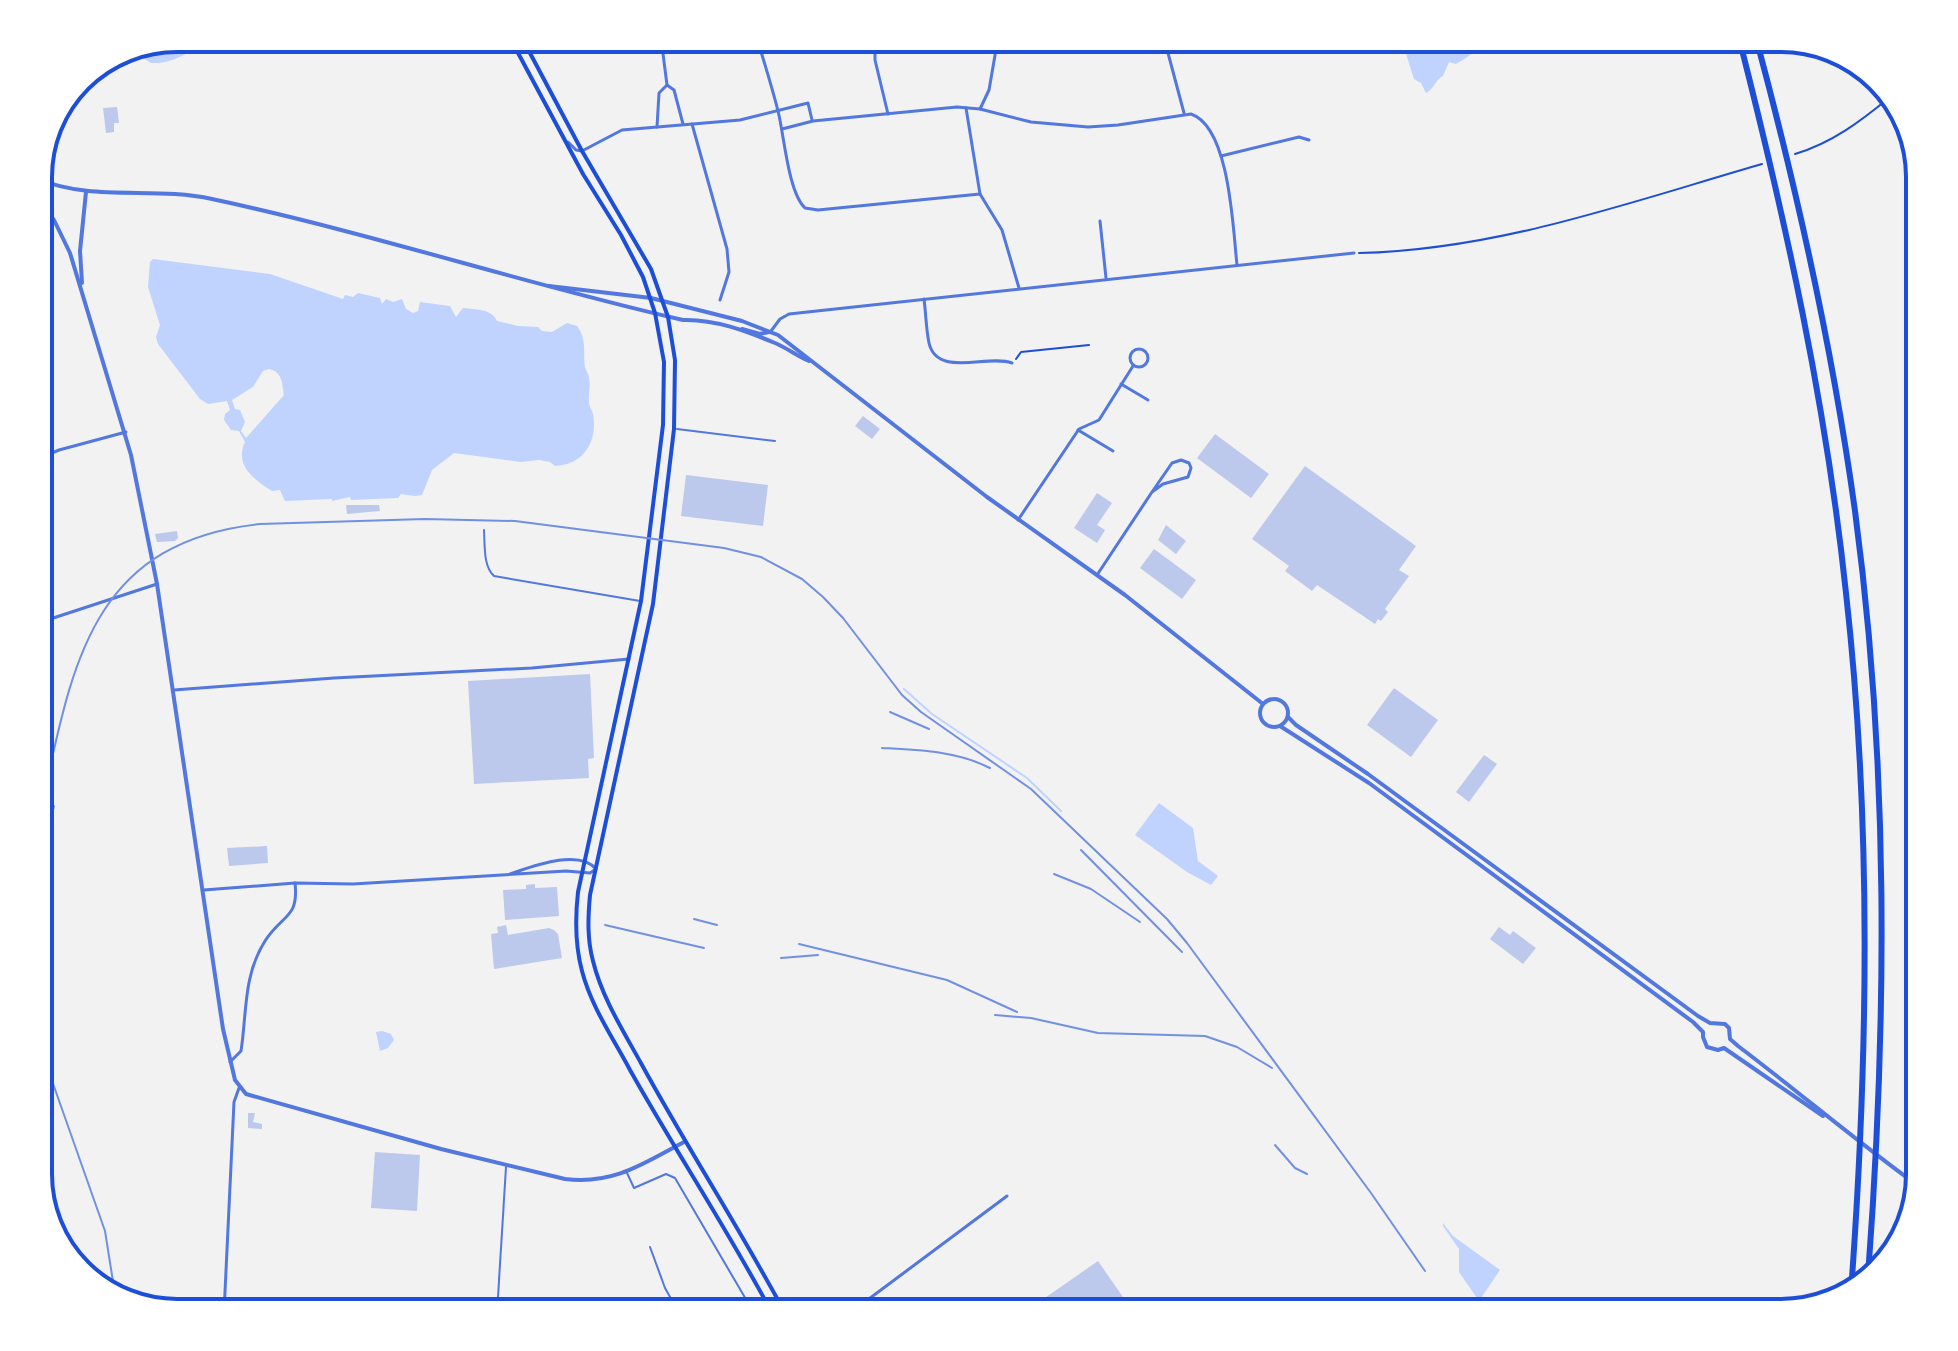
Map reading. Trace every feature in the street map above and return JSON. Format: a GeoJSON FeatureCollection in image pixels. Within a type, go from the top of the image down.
{"type":"FeatureCollection","features":[{"type":"Feature","properties":{"kind":"highway"},"geometry":{"type":"LineString","coordinates":[[1742,52],[1798,281],[1827,445],[1847,595],[1864,862],[1862,1132],[1852,1277]]}},
{"type":"Feature","properties":{"kind":"highway"},"geometry":{"type":"LineString","coordinates":[[1760,52],[1791,168],[1815,276],[1844,441],[1864,595],[1877,740],[1883,966],[1878,1143],[1869,1263]]}},
{"type":"Feature","properties":{"kind":"main road"},"geometry":{"type":"LineString","coordinates":[[517,52],[633,256],[651,298],[664,362],[665,402],[641,601],[581,873],[576,926],[582,973],[596,1006],[673,1147],[726,1230],[764,1299]]}},
{"type":"Feature","properties":{"kind":"main road"},"geometry":{"type":"LineString","coordinates":[[529,52],[582,151],[639,245],[664,302],[675,360],[674,429],[658,570],[643,656],[596,869],[588,917],[592,960],[599,983],[684,1142],[777,1299]]}},
{"type":"Feature","properties":{"kind":"main road"},"geometry":{"type":"LineString","coordinates":[[629,659],[643,656]]}},
{"type":"Feature","properties":{"kind":"street"},"geometry":{"type":"LineString","coordinates":[[663,52],[667,85],[674,90],[683,124]]}},
{"type":"Feature","properties":{"kind":"street"},"geometry":{"type":"LineString","coordinates":[[761,52],[799,202],[805,208],[818,210],[980,194]]}},
{"type":"Feature","properties":{"kind":"street"},"geometry":{"type":"LineString","coordinates":[[875,52],[888,114]]}},
{"type":"Feature","properties":{"kind":"street"},"geometry":{"type":"LineString","coordinates":[[980,109],[989,90],[994,52]]}},
{"type":"Feature","properties":{"kind":"street"},"geometry":{"type":"LineString","coordinates":[[1168,52],[1184,113]]}},
{"type":"Feature","properties":{"kind":"street"},"geometry":{"type":"LineString","coordinates":[[657,127],[659,93],[667,85]]}},
{"type":"Feature","properties":{"kind":"street"},"geometry":{"type":"LineString","coordinates":[[559,130],[570,145],[582,151],[622,130],[740,120],[808,103],[813,121]]}},
{"type":"Feature","properties":{"kind":"street"},"geometry":{"type":"LineString","coordinates":[[782,129],[813,121],[966,108],[1031,122],[1088,127],[1184,113],[1197,116],[1203,121],[1221,156],[1230,192],[1237,265]]}},
{"type":"Feature","properties":{"kind":"street"},"geometry":{"type":"LineString","coordinates":[[966,108],[980,194],[1002,230],[1019,288]]}},
{"type":"Feature","properties":{"kind":"street"},"geometry":{"type":"LineString","coordinates":[[692,124],[727,249],[729,272],[720,300]]}},
{"type":"Feature","properties":{"kind":"street"},"geometry":{"type":"LineString","coordinates":[[1221,156],[1299,137],[1309,140]]}},
{"type":"Feature","properties":{"kind":"street"},"geometry":{"type":"LineString","coordinates":[[52,184],[86,192],[165,192],[208,198],[668,317],[721,324],[760,334],[771,331],[780,319],[789,314],[1354,253]]}},
{"type":"Feature","properties":{"kind":"street"},"geometry":{"type":"LineString","coordinates":[[85,297],[80,265],[86,192]]}},
{"type":"Feature","properties":{"kind":"street"},"geometry":{"type":"LineString","coordinates":[[52,220],[63,235],[85,297],[126,432],[157,584],[230,1062],[239,1088],[250,1095],[296,1109],[506,1165],[579,1181],[603,1180],[627,1172],[684,1142]]}},
{"type":"Feature","properties":{"kind":"street"},"geometry":{"type":"LineString","coordinates":[[1100,221],[1106,278]]}},
{"type":"Feature","properties":{"kind":"street"},"geometry":{"type":"LineString","coordinates":[[549,286],[651,298],[771,331],[1018,520],[1097,575],[1263,704]]}},
{"type":"Feature","properties":{"kind":"street"},"geometry":{"type":"LineString","coordinates":[[924,299],[929,345],[941,360],[954,363],[997,359],[1012,363]]}},
{"type":"Feature","properties":{"kind":"street"},"geometry":{"type":"LineString","coordinates":[[721,324],[776,344],[811,362]]}},
{"type":"Feature","properties":{"kind":"street"},"geometry":{"type":"LineString","coordinates":[[771,331],[776,344]]}},
{"type":"Feature","properties":{"kind":"street"},"geometry":{"type":"LineString","coordinates":[[1138,349],[1144,351],[1148,356],[1146,364],[1138,368],[1133,366],[1130,354],[1138,349]]}},
{"type":"Feature","properties":{"kind":"street"},"geometry":{"type":"LineString","coordinates":[[1018,520],[1078,430],[1099,420],[1133,366]]}},
{"type":"Feature","properties":{"kind":"street"},"geometry":{"type":"LineString","coordinates":[[1121,384],[1148,400]]}},
{"type":"Feature","properties":{"kind":"street"},"geometry":{"type":"LineString","coordinates":[[1078,430],[1113,451]]}},
{"type":"Feature","properties":{"kind":"street"},"geometry":{"type":"LineString","coordinates":[[52,453],[126,432]]}},
{"type":"Feature","properties":{"kind":"street"},"geometry":{"type":"LineString","coordinates":[[1097,575],[1152,492],[1172,463],[1181,460],[1189,463],[1188,477],[1163,484],[1152,492]]}},
{"type":"Feature","properties":{"kind":"street"},"geometry":{"type":"LineString","coordinates":[[52,618],[157,584]]}},
{"type":"Feature","properties":{"kind":"street"},"geometry":{"type":"LineString","coordinates":[[174,690],[547,667],[629,659]]}},
{"type":"Feature","properties":{"kind":"street"},"geometry":{"type":"LineString","coordinates":[[1272,699],[1282,702],[1288,717],[1710,1023],[1725,1024],[1729,1028],[1730,1039],[1724,1048],[1707,1047],[1703,1032],[1369,783],[1280,726],[1270,727],[1262,722],[1263,704],[1272,699]]}},
{"type":"Feature","properties":{"kind":"street"},"geometry":{"type":"LineString","coordinates":[[1280,726],[1288,717]]}},
{"type":"Feature","properties":{"kind":"street"},"geometry":{"type":"LineString","coordinates":[[204,890],[295,883],[353,884],[566,871],[590,873],[596,869],[584,860],[540,864],[510,874]]}},
{"type":"Feature","properties":{"kind":"street"},"geometry":{"type":"LineString","coordinates":[[230,1062],[241,1051],[245,997],[252,967],[268,936],[295,909],[295,883]]}},
{"type":"Feature","properties":{"kind":"street"},"geometry":{"type":"LineString","coordinates":[[1703,1032],[1710,1023]]}},
{"type":"Feature","properties":{"kind":"street"},"geometry":{"type":"LineString","coordinates":[[1730,1039],[1906,1177]]}},
{"type":"Feature","properties":{"kind":"street"},"geometry":{"type":"LineString","coordinates":[[1724,1048],[1826,1117]]}},
{"type":"Feature","properties":{"kind":"street"},"geometry":{"type":"LineString","coordinates":[[225,1299],[234,1102],[239,1088]]}},
{"type":"Feature","properties":{"kind":"street"},"geometry":{"type":"LineString","coordinates":[[869,1299],[1007,1196]]}},
{"type":"Feature","properties":{"kind":"lane"},"geometry":{"type":"LineString","coordinates":[[674,429],[775,441]]}},
{"type":"Feature","properties":{"kind":"lane"},"geometry":{"type":"LineString","coordinates":[[484,530],[487,565],[489,573],[494,576],[641,601]]}},
{"type":"Feature","properties":{"kind":"lane"},"geometry":{"type":"LineString","coordinates":[[498,1299],[506,1165]]}},
{"type":"Feature","properties":{"kind":"lane"},"geometry":{"type":"LineString","coordinates":[[627,1172],[634,1188],[666,1174],[675,1178],[746,1299]]}},
{"type":"Feature","properties":{"kind":"lane"},"geometry":{"type":"LineString","coordinates":[[650,1247],[671,1299]]}},
{"type":"Feature","properties":{"kind":"path"},"geometry":{"type":"LineString","coordinates":[[1802,152],[1847,130],[1882,103]]}},
{"type":"Feature","properties":{"kind":"path"},"geometry":{"type":"LineString","coordinates":[[1354,253],[1440,246],[1519,234],[1756,165]]}},
{"type":"Feature","properties":{"kind":"path"},"geometry":{"type":"LineString","coordinates":[[1012,363],[1021,352],[1089,345]]}},
{"type":"Feature","properties":{"kind":"water"},"geometry":{"type":"Polygon","coordinates":[[[188,52],[165,62],[151,63],[143,58],[152,54],[188,52]]]}},
{"type":"Feature","properties":{"kind":"water"},"geometry":{"type":"Polygon","coordinates":[[[1405,52],[1473,52],[1456,64],[1449,62],[1443,76],[1426,93],[1421,83],[1414,79],[1405,52]]]}},
{"type":"Feature","properties":{"kind":"water"},"geometry":{"type":"Polygon","coordinates":[[[153,259],[270,274],[343,299],[345,295],[353,297],[358,293],[380,298],[382,304],[386,299],[393,302],[402,299],[406,309],[413,313],[418,311],[420,302],[450,306],[456,317],[463,308],[483,310],[497,321],[538,327],[542,331],[552,332],[567,323],[577,326],[590,381],[589,404],[594,424],[591,442],[574,461],[555,466],[539,460],[521,462],[454,453],[432,470],[422,495],[285,501],[280,490],[272,491],[265,487],[244,465],[242,450],[245,442],[239,431],[231,430],[224,420],[230,410],[227,401],[208,404],[200,399],[158,344],[156,337],[160,325],[148,287],[150,262],[153,259]],[[269,369],[263,371],[253,387],[232,400],[245,422],[241,431],[246,438],[284,395],[281,379],[269,369]]]}},
{"type":"Feature","properties":{"kind":"water"},"geometry":{"type":"Polygon","coordinates":[[[1159,803],[1193,828],[1198,861],[1218,876],[1211,885],[1135,835],[1159,803]]]}},
{"type":"Feature","properties":{"kind":"water"},"geometry":{"type":"Polygon","coordinates":[[[376,1032],[391,1034],[394,1040],[388,1048],[380,1051],[376,1032]]]}},
{"type":"Feature","properties":{"kind":"water"},"geometry":{"type":"Polygon","coordinates":[[[1443,1223],[1453,1236],[1500,1270],[1480,1299],[1459,1272],[1459,1249],[1443,1223]]]}},
{"type":"Feature","properties":{"kind":"building"},"geometry":{"type":"Polygon","coordinates":[[[117,107],[119,123],[114,123],[114,132],[106,133],[103,108],[117,107]]]}},
{"type":"Feature","properties":{"kind":"building"},"geometry":{"type":"Polygon","coordinates":[[[863,416],[880,429],[872,439],[855,426],[863,416]]]}},
{"type":"Feature","properties":{"kind":"building"},"geometry":{"type":"Polygon","coordinates":[[[1215,434],[1269,474],[1251,498],[1197,458],[1215,434]]]}},
{"type":"Feature","properties":{"kind":"building"},"geometry":{"type":"Polygon","coordinates":[[[1305,466],[1416,546],[1399,570],[1409,576],[1385,609],[1388,612],[1375,624],[1317,585],[1312,591],[1285,571],[1289,566],[1252,539],[1305,466]]]}},
{"type":"Feature","properties":{"kind":"building"},"geometry":{"type":"Polygon","coordinates":[[[686,475],[768,485],[763,526],[681,516],[686,475]]]}},
{"type":"Feature","properties":{"kind":"building"},"geometry":{"type":"Polygon","coordinates":[[[1097,493],[1112,503],[1097,525],[1105,530],[1097,543],[1074,528],[1097,493]]]}},
{"type":"Feature","properties":{"kind":"building"},"geometry":{"type":"Polygon","coordinates":[[[346,505],[379,505],[380,511],[347,514],[346,505]]]}},
{"type":"Feature","properties":{"kind":"building"},"geometry":{"type":"Polygon","coordinates":[[[1166,525],[1186,541],[1176,554],[1158,540],[1166,525]]]}},
{"type":"Feature","properties":{"kind":"building"},"geometry":{"type":"Polygon","coordinates":[[[177,531],[175,541],[157,542],[155,534],[177,531]]]}},
{"type":"Feature","properties":{"kind":"building"},"geometry":{"type":"Polygon","coordinates":[[[1154,549],[1196,580],[1182,599],[1140,568],[1154,549]]]}},
{"type":"Feature","properties":{"kind":"building"},"geometry":{"type":"Polygon","coordinates":[[[590,674],[594,758],[588,759],[589,778],[474,784],[468,681],[590,674]]]}},
{"type":"Feature","properties":{"kind":"building"},"geometry":{"type":"Polygon","coordinates":[[[1394,688],[1438,720],[1411,757],[1367,725],[1394,688]]]}},
{"type":"Feature","properties":{"kind":"building"},"geometry":{"type":"Polygon","coordinates":[[[1484,755],[1497,764],[1469,802],[1456,792],[1484,755]]]}},
{"type":"Feature","properties":{"kind":"building"},"geometry":{"type":"Polygon","coordinates":[[[267,846],[268,863],[229,866],[227,848],[267,846]]]}},
{"type":"Feature","properties":{"kind":"building"},"geometry":{"type":"Polygon","coordinates":[[[535,884],[535,888],[557,887],[559,916],[505,920],[503,890],[526,889],[526,885],[535,884]]]}},
{"type":"Feature","properties":{"kind":"building"},"geometry":{"type":"Polygon","coordinates":[[[506,925],[508,935],[549,928],[554,930],[558,934],[562,958],[494,969],[491,934],[498,933],[497,927],[506,925]]]}},
{"type":"Feature","properties":{"kind":"building"},"geometry":{"type":"Polygon","coordinates":[[[1499,927],[1510,935],[1513,931],[1536,948],[1523,964],[1490,939],[1499,927]]]}},
{"type":"Feature","properties":{"kind":"building"},"geometry":{"type":"Polygon","coordinates":[[[248,1113],[255,1113],[253,1122],[262,1124],[262,1129],[248,1128],[248,1113]]]}},
{"type":"Feature","properties":{"kind":"building"},"geometry":{"type":"Polygon","coordinates":[[[375,1152],[420,1155],[417,1211],[371,1208],[375,1152]]]}},
{"type":"Feature","properties":{"kind":"building"},"geometry":{"type":"Polygon","coordinates":[[[1098,1261],[1124,1299],[1043,1299],[1098,1261]]]}},
{"type":"Feature","properties":{"kind":"waterway"},"geometry":{"type":"LineString","coordinates":[[904,689],[932,714],[1027,778],[1061,811]]}},
{"type":"Feature","properties":{"kind":"tram line"},"geometry":{"type":"LineString","coordinates":[[1275,1145],[1295,1168],[1307,1174]]}},
{"type":"Feature","properties":{"kind":"railway"},"geometry":{"type":"LineString","coordinates":[[52,760],[76,670],[95,626],[120,589],[155,558],[201,536],[260,524],[425,519],[515,521],[724,548],[761,557],[802,579],[823,597],[902,695],[921,712],[1031,789],[1167,919],[1371,1193],[1425,1271]]}},
{"type":"Feature","properties":{"kind":"railway"},"geometry":{"type":"LineString","coordinates":[[890,712],[929,729]]}},
{"type":"Feature","properties":{"kind":"railway"},"geometry":{"type":"LineString","coordinates":[[882,748],[951,755],[990,768]]}},
{"type":"Feature","properties":{"kind":"railway"},"geometry":{"type":"LineString","coordinates":[[52,814],[54,806]]}},
{"type":"Feature","properties":{"kind":"railway"},"geometry":{"type":"LineString","coordinates":[[1081,850],[1182,952]]}},
{"type":"Feature","properties":{"kind":"railway"},"geometry":{"type":"LineString","coordinates":[[1054,874],[1091,889],[1140,922]]}},
{"type":"Feature","properties":{"kind":"railway"},"geometry":{"type":"LineString","coordinates":[[694,919],[717,925]]}},
{"type":"Feature","properties":{"kind":"railway"},"geometry":{"type":"LineString","coordinates":[[605,925],[704,948]]}},
{"type":"Feature","properties":{"kind":"railway"},"geometry":{"type":"LineString","coordinates":[[799,944],[947,980],[1017,1012]]}},
{"type":"Feature","properties":{"kind":"railway"},"geometry":{"type":"LineString","coordinates":[[781,958],[818,955]]}},
{"type":"Feature","properties":{"kind":"railway"},"geometry":{"type":"LineString","coordinates":[[995,1015],[1031,1018],[1098,1033],[1205,1036],[1237,1047],[1272,1068]]}},
{"type":"Feature","properties":{"kind":"railway"},"geometry":{"type":"LineString","coordinates":[[52,1081],[105,1231],[113,1281]]}}]}
